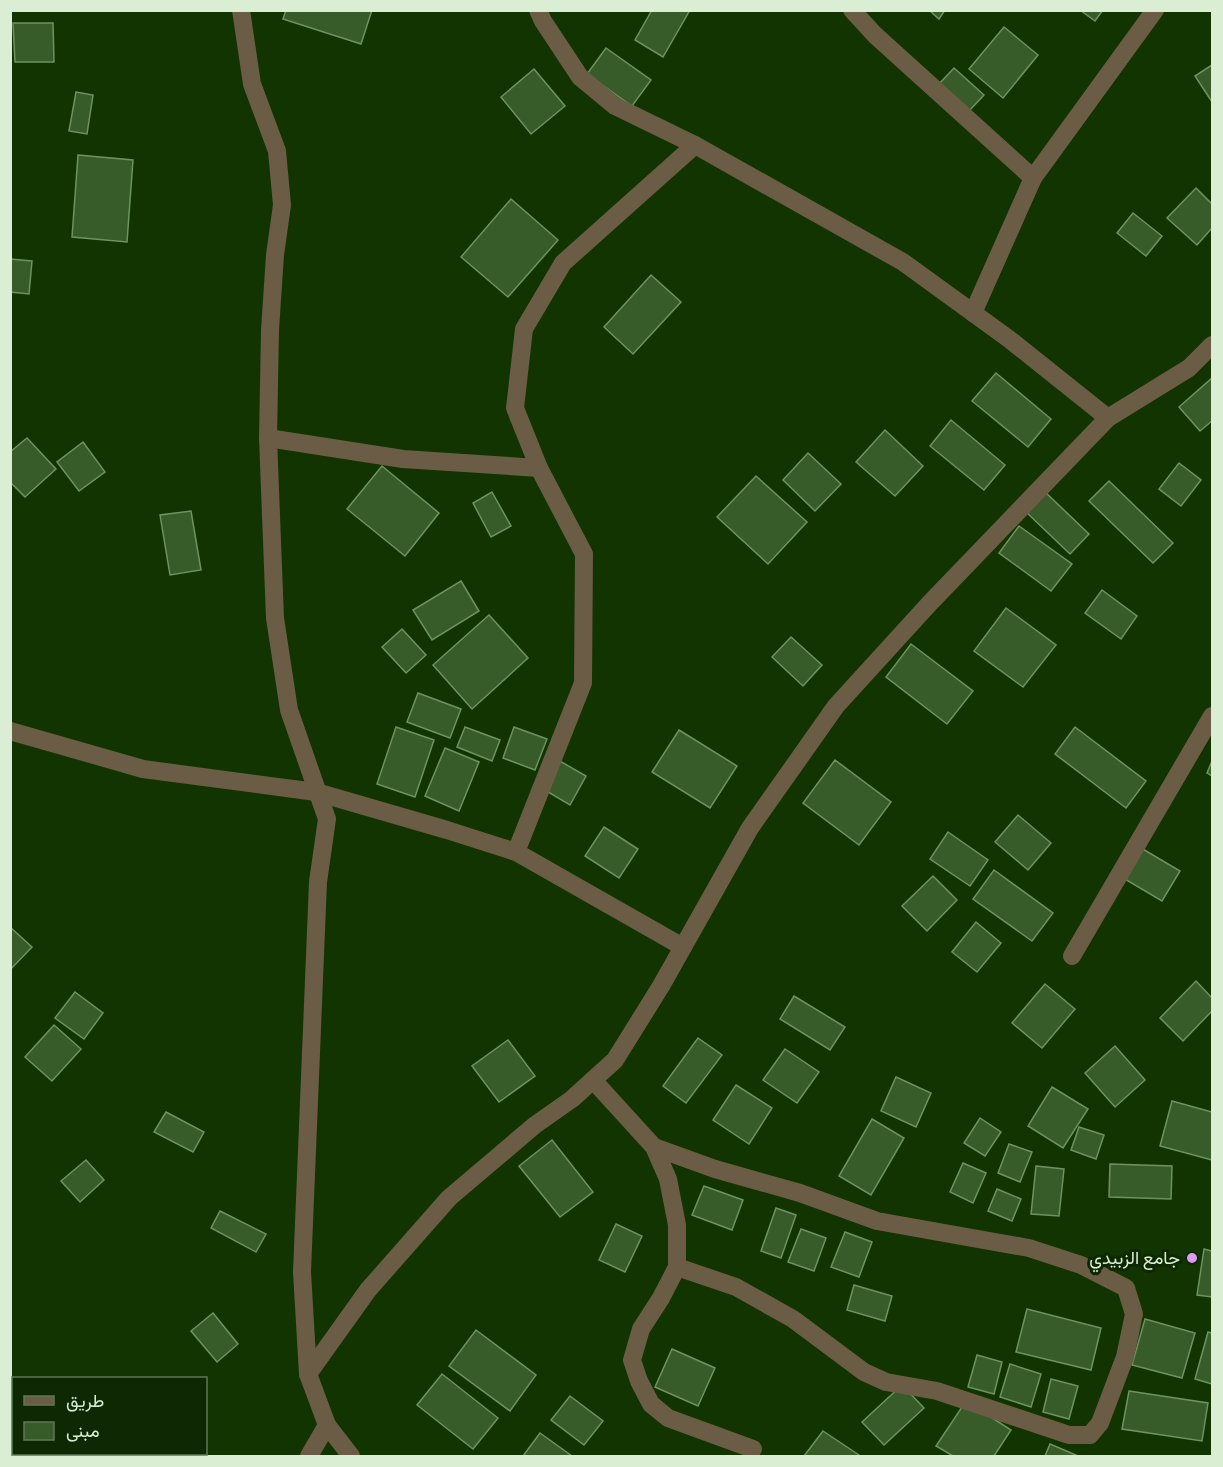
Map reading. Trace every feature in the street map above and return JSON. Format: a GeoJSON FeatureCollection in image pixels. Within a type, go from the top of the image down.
{"type":"FeatureCollection","features":[{"type":"Feature","properties":{"kind":"street"},"geometry":{"type":"LineString","coordinates":[[242,10],[252,84],[277,151],[282,205],[275,255],[271,319],[268,438],[275,618],[289,710],[327,819],[318,882],[302,1272],[308,1374],[327,1425],[351,1456]]}},
{"type":"Feature","properties":{"kind":"street"},"geometry":{"type":"LineString","coordinates":[[538,10],[580,77],[615,106],[695,145],[903,262],[973,313],[1108,418]]}},
{"type":"Feature","properties":{"kind":"street"},"geometry":{"type":"LineString","coordinates":[[852,10],[875,35],[1033,178]]}},
{"type":"Feature","properties":{"kind":"street"},"geometry":{"type":"LineString","coordinates":[[973,313],[1033,178],[1155,10]]}},
{"type":"Feature","properties":{"kind":"street"},"geometry":{"type":"LineString","coordinates":[[516,852],[583,683],[584,554],[539,468],[514,408],[524,328],[563,263],[695,145]]}},
{"type":"Feature","properties":{"kind":"street"},"geometry":{"type":"LineString","coordinates":[[308,1374],[368,1290],[449,1198],[535,1125],[572,1099],[615,1060],[683,947],[750,828],[836,706],[929,604],[1108,418],[1189,368],[1212,345]]}},
{"type":"Feature","properties":{"kind":"street"},"geometry":{"type":"LineString","coordinates":[[268,438],[403,459],[539,468]]}},
{"type":"Feature","properties":{"kind":"street"},"geometry":{"type":"LineString","coordinates":[[1072,956],[1212,716]]}},
{"type":"Feature","properties":{"kind":"street"},"geometry":{"type":"LineString","coordinates":[[10,730],[142,769],[316,792],[516,852],[683,947]]}},
{"type":"Feature","properties":{"kind":"street"},"geometry":{"type":"LineString","coordinates":[[593,1080],[654,1146],[668,1179],[677,1225],[677,1267],[641,1329],[632,1360],[639,1381],[651,1404],[668,1418],[753,1449]]}},
{"type":"Feature","properties":{"kind":"street"},"geometry":{"type":"LineString","coordinates":[[654,1146],[715,1169],[800,1193],[877,1221],[1029,1248],[1081,1265],[1126,1288],[1134,1314],[1125,1357],[1100,1423],[1090,1435],[1069,1435],[937,1391],[886,1382],[864,1372],[792,1319],[736,1287],[677,1267]]}},
{"type":"Feature","properties":{"kind":"street"},"geometry":{"type":"LineString","coordinates":[[309,1456],[327,1425]]}},
{"type":"Feature","properties":{"kind":"building"},"geometry":{"type":"Polygon","coordinates":[[[286,10],[372,10],[361,44],[283,19],[286,10]]]}},
{"type":"Feature","properties":{"kind":"building"},"geometry":{"type":"Polygon","coordinates":[[[652,10],[690,10],[663,57],[635,40],[652,10]]]}},
{"type":"Feature","properties":{"kind":"building"},"geometry":{"type":"Polygon","coordinates":[[[929,10],[945,10],[939,19],[929,10]]]}},
{"type":"Feature","properties":{"kind":"building"},"geometry":{"type":"Polygon","coordinates":[[[1080,10],[1103,10],[1095,21],[1080,10]]]}},
{"type":"Feature","properties":{"kind":"building"},"geometry":{"type":"Polygon","coordinates":[[[13,23],[53,23],[54,62],[15,62],[13,23]]]}},
{"type":"Feature","properties":{"kind":"building"},"geometry":{"type":"Polygon","coordinates":[[[1004,27],[1038,55],[1003,98],[969,69],[1004,27]]]}},
{"type":"Feature","properties":{"kind":"building"},"geometry":{"type":"Polygon","coordinates":[[[606,48],[651,80],[632,106],[587,74],[606,48]]]}},
{"type":"Feature","properties":{"kind":"building"},"geometry":{"type":"Polygon","coordinates":[[[1212,65],[1212,102],[1195,76],[1212,65]]]}},
{"type":"Feature","properties":{"kind":"building"},"geometry":{"type":"Polygon","coordinates":[[[954,68],[984,95],[969,111],[939,84],[954,68]]]}},
{"type":"Feature","properties":{"kind":"building"},"geometry":{"type":"Polygon","coordinates":[[[534,69],[565,106],[531,134],[501,97],[534,69]]]}},
{"type":"Feature","properties":{"kind":"building"},"geometry":{"type":"Polygon","coordinates":[[[76,92],[93,95],[87,134],[69,131],[76,92]]]}},
{"type":"Feature","properties":{"kind":"building"},"geometry":{"type":"Polygon","coordinates":[[[78,155],[133,160],[127,242],[72,237],[78,155]]]}},
{"type":"Feature","properties":{"kind":"building"},"geometry":{"type":"Polygon","coordinates":[[[1196,188],[1212,204],[1212,228],[1197,245],[1167,218],[1196,188]]]}},
{"type":"Feature","properties":{"kind":"building"},"geometry":{"type":"Polygon","coordinates":[[[511,199],[558,240],[508,297],[461,257],[511,199]]]}},
{"type":"Feature","properties":{"kind":"building"},"geometry":{"type":"Polygon","coordinates":[[[1133,213],[1162,236],[1146,256],[1117,233],[1133,213]]]}},
{"type":"Feature","properties":{"kind":"building"},"geometry":{"type":"Polygon","coordinates":[[[10,259],[32,261],[29,294],[10,292],[10,259]]]}},
{"type":"Feature","properties":{"kind":"building"},"geometry":{"type":"Polygon","coordinates":[[[651,275],[681,302],[633,354],[604,327],[651,275]]]}},
{"type":"Feature","properties":{"kind":"building"},"geometry":{"type":"Polygon","coordinates":[[[996,373],[1051,419],[1028,447],[972,401],[996,373]]]}},
{"type":"Feature","properties":{"kind":"building"},"geometry":{"type":"Polygon","coordinates":[[[1212,378],[1212,421],[1200,431],[1179,407],[1212,378]]]}},
{"type":"Feature","properties":{"kind":"building"},"geometry":{"type":"Polygon","coordinates":[[[951,420],[1005,465],[984,490],[930,446],[951,420]]]}},
{"type":"Feature","properties":{"kind":"building"},"geometry":{"type":"Polygon","coordinates":[[[885,430],[923,466],[895,496],[856,462],[885,430]]]}},
{"type":"Feature","properties":{"kind":"building"},"geometry":{"type":"Polygon","coordinates":[[[27,438],[56,469],[25,497],[10,482],[10,452],[27,438]]]}},
{"type":"Feature","properties":{"kind":"building"},"geometry":{"type":"Polygon","coordinates":[[[83,442],[105,472],[79,491],[57,462],[83,442]]]}},
{"type":"Feature","properties":{"kind":"building"},"geometry":{"type":"Polygon","coordinates":[[[808,453],[841,484],[815,511],[783,480],[808,453]]]}},
{"type":"Feature","properties":{"kind":"building"},"geometry":{"type":"Polygon","coordinates":[[[1179,463],[1201,480],[1181,506],[1159,489],[1179,463]]]}},
{"type":"Feature","properties":{"kind":"building"},"geometry":{"type":"Polygon","coordinates":[[[382,466],[439,513],[405,556],[347,509],[382,466]]]}},
{"type":"Feature","properties":{"kind":"building"},"geometry":{"type":"Polygon","coordinates":[[[756,476],[807,522],[768,564],[717,517],[756,476]]]}},
{"type":"Feature","properties":{"kind":"building"},"geometry":{"type":"Polygon","coordinates":[[[1109,481],[1173,543],[1153,563],[1089,501],[1109,481]]]}},
{"type":"Feature","properties":{"kind":"building"},"geometry":{"type":"Polygon","coordinates":[[[1044,491],[1089,534],[1070,554],[1025,511],[1044,491]]]}},
{"type":"Feature","properties":{"kind":"building"},"geometry":{"type":"Polygon","coordinates":[[[492,492],[511,526],[491,537],[473,503],[492,492]]]}},
{"type":"Feature","properties":{"kind":"building"},"geometry":{"type":"Polygon","coordinates":[[[191,511],[201,570],[170,575],[160,515],[191,511]]]}},
{"type":"Feature","properties":{"kind":"building"},"geometry":{"type":"Polygon","coordinates":[[[1019,526],[1072,564],[1051,591],[999,553],[1019,526]]]}},
{"type":"Feature","properties":{"kind":"building"},"geometry":{"type":"Polygon","coordinates":[[[461,581],[479,611],[432,640],[413,610],[461,581]]]}},
{"type":"Feature","properties":{"kind":"building"},"geometry":{"type":"Polygon","coordinates":[[[1102,590],[1137,616],[1121,639],[1085,613],[1102,590]]]}},
{"type":"Feature","properties":{"kind":"building"},"geometry":{"type":"Polygon","coordinates":[[[1006,608],[1056,645],[1023,687],[974,651],[1006,608]]]}},
{"type":"Feature","properties":{"kind":"building"},"geometry":{"type":"Polygon","coordinates":[[[489,615],[528,658],[472,709],[433,665],[489,615]]]}},
{"type":"Feature","properties":{"kind":"building"},"geometry":{"type":"Polygon","coordinates":[[[402,629],[426,655],[406,673],[382,647],[402,629]]]}},
{"type":"Feature","properties":{"kind":"building"},"geometry":{"type":"Polygon","coordinates":[[[791,637],[822,665],[803,686],[772,657],[791,637]]]}},
{"type":"Feature","properties":{"kind":"building"},"geometry":{"type":"Polygon","coordinates":[[[911,644],[973,691],[947,724],[886,677],[911,644]]]}},
{"type":"Feature","properties":{"kind":"building"},"geometry":{"type":"Polygon","coordinates":[[[418,693],[461,709],[450,738],[407,722],[418,693]]]}},
{"type":"Feature","properties":{"kind":"building"},"geometry":{"type":"Polygon","coordinates":[[[396,727],[434,740],[415,797],[377,784],[396,727]]]}},
{"type":"Feature","properties":{"kind":"building"},"geometry":{"type":"Polygon","coordinates":[[[465,727],[500,740],[492,761],[457,747],[465,727]]]}},
{"type":"Feature","properties":{"kind":"building"},"geometry":{"type":"Polygon","coordinates":[[[514,727],[547,739],[535,770],[503,758],[514,727]]]}},
{"type":"Feature","properties":{"kind":"building"},"geometry":{"type":"Polygon","coordinates":[[[1075,727],[1146,781],[1126,808],[1055,754],[1075,727]]]}},
{"type":"Feature","properties":{"kind":"building"},"geometry":{"type":"Polygon","coordinates":[[[679,730],[737,766],[710,808],[652,772],[679,730]]]}},
{"type":"Feature","properties":{"kind":"building"},"geometry":{"type":"Polygon","coordinates":[[[445,748],[479,762],[459,811],[425,796],[445,748]]]}},
{"type":"Feature","properties":{"kind":"building"},"geometry":{"type":"Polygon","coordinates":[[[558,760],[586,776],[570,805],[543,789],[558,760]]]}},
{"type":"Feature","properties":{"kind":"building"},"geometry":{"type":"Polygon","coordinates":[[[835,760],[891,802],[859,845],[803,803],[835,760]]]}},
{"type":"Feature","properties":{"kind":"building"},"geometry":{"type":"Polygon","coordinates":[[[1212,761],[1212,776],[1207,773],[1212,761]]]}},
{"type":"Feature","properties":{"kind":"building"},"geometry":{"type":"Polygon","coordinates":[[[1018,815],[1051,843],[1028,870],[995,842],[1018,815]]]}},
{"type":"Feature","properties":{"kind":"building"},"geometry":{"type":"Polygon","coordinates":[[[604,827],[638,849],[619,878],[585,856],[604,827]]]}},
{"type":"Feature","properties":{"kind":"building"},"geometry":{"type":"Polygon","coordinates":[[[948,832],[988,860],[970,886],[930,859],[948,832]]]}},
{"type":"Feature","properties":{"kind":"building"},"geometry":{"type":"Polygon","coordinates":[[[1136,845],[1180,871],[1162,901],[1118,875],[1136,845]]]}},
{"type":"Feature","properties":{"kind":"building"},"geometry":{"type":"Polygon","coordinates":[[[994,870],[1053,913],[1032,941],[973,899],[994,870]]]}},
{"type":"Feature","properties":{"kind":"building"},"geometry":{"type":"Polygon","coordinates":[[[933,876],[957,900],[927,931],[902,906],[933,876]]]}},
{"type":"Feature","properties":{"kind":"building"},"geometry":{"type":"Polygon","coordinates":[[[976,922],[1001,943],[977,972],[952,952],[976,922]]]}},
{"type":"Feature","properties":{"kind":"building"},"geometry":{"type":"Polygon","coordinates":[[[10,927],[32,947],[10,970],[10,927]]]}},
{"type":"Feature","properties":{"kind":"building"},"geometry":{"type":"Polygon","coordinates":[[[1196,981],[1212,998],[1212,1011],[1183,1041],[1160,1018],[1196,981]]]}},
{"type":"Feature","properties":{"kind":"building"},"geometry":{"type":"Polygon","coordinates":[[[1045,984],[1075,1009],[1042,1048],[1012,1023],[1045,984]]]}},
{"type":"Feature","properties":{"kind":"building"},"geometry":{"type":"Polygon","coordinates":[[[75,992],[103,1013],[84,1039],[55,1018],[75,992]]]}},
{"type":"Feature","properties":{"kind":"building"},"geometry":{"type":"Polygon","coordinates":[[[794,996],[845,1027],[830,1050],[780,1019],[794,996]]]}},
{"type":"Feature","properties":{"kind":"building"},"geometry":{"type":"Polygon","coordinates":[[[54,1025],[81,1049],[52,1081],[25,1057],[54,1025]]]}},
{"type":"Feature","properties":{"kind":"building"},"geometry":{"type":"Polygon","coordinates":[[[698,1038],[722,1055],[686,1103],[663,1086],[698,1038]]]}},
{"type":"Feature","properties":{"kind":"building"},"geometry":{"type":"Polygon","coordinates":[[[508,1040],[535,1076],[499,1102],[472,1066],[508,1040]]]}},
{"type":"Feature","properties":{"kind":"building"},"geometry":{"type":"Polygon","coordinates":[[[1115,1046],[1145,1080],[1115,1107],[1085,1073],[1115,1046]]]}},
{"type":"Feature","properties":{"kind":"building"},"geometry":{"type":"Polygon","coordinates":[[[785,1049],[819,1072],[797,1103],[763,1080],[785,1049]]]}},
{"type":"Feature","properties":{"kind":"building"},"geometry":{"type":"Polygon","coordinates":[[[896,1077],[931,1093],[916,1127],[881,1111],[896,1077]]]}},
{"type":"Feature","properties":{"kind":"building"},"geometry":{"type":"Polygon","coordinates":[[[736,1085],[772,1108],[749,1144],[713,1120],[736,1085]]]}},
{"type":"Feature","properties":{"kind":"building"},"geometry":{"type":"Polygon","coordinates":[[[1052,1087],[1088,1109],[1063,1148],[1028,1126],[1052,1087]]]}},
{"type":"Feature","properties":{"kind":"building"},"geometry":{"type":"Polygon","coordinates":[[[1172,1101],[1212,1112],[1212,1160],[1160,1146],[1172,1101]]]}},
{"type":"Feature","properties":{"kind":"building"},"geometry":{"type":"Polygon","coordinates":[[[166,1112],[204,1132],[193,1152],[154,1132],[166,1112]]]}},
{"type":"Feature","properties":{"kind":"building"},"geometry":{"type":"Polygon","coordinates":[[[980,1118],[1001,1132],[985,1156],[964,1143],[980,1118]]]}},
{"type":"Feature","properties":{"kind":"building"},"geometry":{"type":"Polygon","coordinates":[[[872,1119],[904,1138],[871,1195],[839,1176],[872,1119]]]}},
{"type":"Feature","properties":{"kind":"building"},"geometry":{"type":"Polygon","coordinates":[[[1079,1127],[1104,1135],[1096,1159],[1071,1150],[1079,1127]]]}},
{"type":"Feature","properties":{"kind":"building"},"geometry":{"type":"Polygon","coordinates":[[[552,1140],[593,1192],[560,1217],[519,1166],[552,1140]]]}},
{"type":"Feature","properties":{"kind":"building"},"geometry":{"type":"Polygon","coordinates":[[[1009,1144],[1032,1152],[1020,1182],[998,1173],[1009,1144]]]}},
{"type":"Feature","properties":{"kind":"building"},"geometry":{"type":"Polygon","coordinates":[[[86,1160],[104,1180],[80,1202],[61,1181],[86,1160]]]}},
{"type":"Feature","properties":{"kind":"building"},"geometry":{"type":"Polygon","coordinates":[[[963,1163],[986,1173],[973,1203],[950,1192],[963,1163]]]}},
{"type":"Feature","properties":{"kind":"building"},"geometry":{"type":"Polygon","coordinates":[[[1110,1164],[1172,1166],[1171,1199],[1109,1197],[1110,1164]]]}},
{"type":"Feature","properties":{"kind":"building"},"geometry":{"type":"Polygon","coordinates":[[[1036,1166],[1064,1169],[1059,1216],[1031,1214],[1036,1166]]]}},
{"type":"Feature","properties":{"kind":"building"},"geometry":{"type":"Polygon","coordinates":[[[704,1186],[743,1200],[732,1230],[692,1215],[704,1186]]]}},
{"type":"Feature","properties":{"kind":"building"},"geometry":{"type":"Polygon","coordinates":[[[997,1189],[1021,1199],[1012,1221],[988,1211],[997,1189]]]}},
{"type":"Feature","properties":{"kind":"building"},"geometry":{"type":"Polygon","coordinates":[[[776,1208],[796,1215],[781,1258],[761,1251],[776,1208]]]}},
{"type":"Feature","properties":{"kind":"building"},"geometry":{"type":"Polygon","coordinates":[[[220,1211],[266,1234],[256,1252],[211,1228],[220,1211]]]}},
{"type":"Feature","properties":{"kind":"building"},"geometry":{"type":"Polygon","coordinates":[[[616,1224],[642,1236],[625,1272],[599,1260],[616,1224]]]}},
{"type":"Feature","properties":{"kind":"building"},"geometry":{"type":"Polygon","coordinates":[[[801,1229],[826,1238],[814,1271],[788,1262],[801,1229]]]}},
{"type":"Feature","properties":{"kind":"building"},"geometry":{"type":"Polygon","coordinates":[[[845,1232],[872,1242],[859,1277],[831,1267],[845,1232]]]}},
{"type":"Feature","properties":{"kind":"building"},"geometry":{"type":"Polygon","coordinates":[[[1204,1249],[1212,1251],[1212,1297],[1197,1295],[1204,1249]]]}},
{"type":"Feature","properties":{"kind":"building"},"geometry":{"type":"Polygon","coordinates":[[[854,1285],[892,1296],[885,1321],[847,1310],[854,1285]]]}},
{"type":"Feature","properties":{"kind":"building"},"geometry":{"type":"Polygon","coordinates":[[[1027,1309],[1101,1328],[1091,1370],[1016,1352],[1027,1309]]]}},
{"type":"Feature","properties":{"kind":"building"},"geometry":{"type":"Polygon","coordinates":[[[213,1313],[238,1344],[217,1362],[191,1331],[213,1313]]]}},
{"type":"Feature","properties":{"kind":"building"},"geometry":{"type":"Polygon","coordinates":[[[1145,1319],[1195,1333],[1182,1378],[1132,1365],[1145,1319]]]}},
{"type":"Feature","properties":{"kind":"building"},"geometry":{"type":"Polygon","coordinates":[[[476,1330],[536,1375],[510,1411],[449,1366],[476,1330]]]}},
{"type":"Feature","properties":{"kind":"building"},"geometry":{"type":"Polygon","coordinates":[[[1208,1332],[1212,1333],[1212,1384],[1195,1379],[1208,1332]]]}},
{"type":"Feature","properties":{"kind":"building"},"geometry":{"type":"Polygon","coordinates":[[[672,1349],[715,1368],[698,1406],[655,1387],[672,1349]]]}},
{"type":"Feature","properties":{"kind":"building"},"geometry":{"type":"Polygon","coordinates":[[[977,1355],[1002,1362],[994,1394],[968,1387],[977,1355]]]}},
{"type":"Feature","properties":{"kind":"building"},"geometry":{"type":"Polygon","coordinates":[[[1010,1364],[1041,1374],[1031,1407],[1000,1397],[1010,1364]]]}},
{"type":"Feature","properties":{"kind":"building"},"geometry":{"type":"Polygon","coordinates":[[[442,1374],[498,1418],[473,1449],[417,1405],[442,1374]]]}},
{"type":"Feature","properties":{"kind":"building"},"geometry":{"type":"Polygon","coordinates":[[[1051,1379],[1078,1386],[1069,1419],[1043,1412],[1051,1379]]]}},
{"type":"Feature","properties":{"kind":"building"},"geometry":{"type":"Polygon","coordinates":[[[902,1385],[924,1408],[884,1445],[862,1422],[902,1385]]]}},
{"type":"Feature","properties":{"kind":"building"},"geometry":{"type":"Polygon","coordinates":[[[1129,1391],[1208,1403],[1202,1441],[1122,1429],[1129,1391]]]}},
{"type":"Feature","properties":{"kind":"building"},"geometry":{"type":"Polygon","coordinates":[[[570,1396],[603,1421],[584,1445],[551,1420],[570,1396]]]}},
{"type":"Feature","properties":{"kind":"building"},"geometry":{"type":"Polygon","coordinates":[[[966,1401],[1011,1430],[994,1456],[953,1456],[936,1446],[966,1401]]]}},
{"type":"Feature","properties":{"kind":"building"},"geometry":{"type":"Polygon","coordinates":[[[823,1431],[859,1455],[804,1456],[823,1431]]]}},
{"type":"Feature","properties":{"kind":"building"},"geometry":{"type":"Polygon","coordinates":[[[540,1433],[572,1456],[523,1456],[540,1433]]]}},
{"type":"Feature","properties":{"kind":"building"},"geometry":{"type":"Polygon","coordinates":[[[1050,1444],[1078,1456],[1045,1456],[1050,1444]]]}},
{"type":"Feature","properties":{"kind":"place","name":"جامع الزبيدي"},"geometry":{"type":"Point","coordinates":[1192,1258]}}]}
